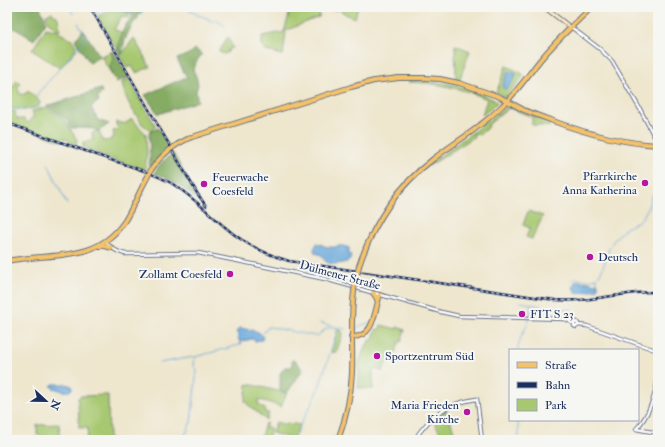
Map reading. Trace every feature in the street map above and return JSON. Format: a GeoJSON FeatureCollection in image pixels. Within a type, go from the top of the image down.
{"type":"FeatureCollection","features":[{"type":"Feature","properties":{"kind":"main road"},"geometry":{"type":"LineString","coordinates":[[544,7],[570,27]]}},
{"type":"Feature","properties":{"kind":"main road"},"geometry":{"type":"LineString","coordinates":[[338,440],[350,393],[352,373],[351,311],[355,282],[364,253],[378,222],[402,188],[419,170],[480,125],[506,102],[540,60],[570,27],[592,7]]}},
{"type":"Feature","properties":{"kind":"main road"},"geometry":{"type":"LineString","coordinates":[[7,261],[32,257],[75,254],[88,250],[105,241],[124,222],[151,170],[160,159],[176,146],[192,137],[370,82],[413,77],[440,79],[463,84],[492,94],[506,102],[552,121],[588,132],[658,145]]}},
{"type":"Feature","properties":{"kind":"main road"},"geometry":{"type":"LineString","coordinates":[[97,246],[112,248]]}},
{"type":"Feature","properties":{"kind":"main road"},"geometry":{"type":"LineString","coordinates":[[373,293],[378,302]]}},
{"type":"Feature","properties":{"kind":"main road"},"geometry":{"type":"LineString","coordinates":[[351,346],[357,337],[364,334],[369,329],[380,295]]}},
{"type":"Feature","properties":{"kind":"main road"},"geometry":{"type":"LineString","coordinates":[[351,337],[357,337]]}},
{"type":"Feature","properties":{"kind":"street"},"geometry":{"type":"LineString","coordinates":[[570,27],[604,52],[612,61],[658,145]]}},
{"type":"Feature","properties":{"kind":"street","name":"Dülmener Straße"},"geometry":{"type":"LineString","coordinates":[[105,241],[120,253],[189,253],[217,256],[314,276],[459,316],[565,320],[574,323],[573,324],[575,326],[578,324],[587,326],[658,351]]}},
{"type":"Feature","properties":{"kind":"street"},"geometry":{"type":"LineString","coordinates":[[658,376],[654,396],[643,420],[636,430],[658,433]]}},
{"type":"Feature","properties":{"kind":"street"},"geometry":{"type":"LineString","coordinates":[[414,440],[431,419],[446,408],[460,402],[477,400],[482,440]]}},
{"type":"Feature","properties":{"kind":"green space"},"geometry":{"type":"Polygon","coordinates":[[[7,7],[40,7],[46,22],[34,40],[14,28],[7,26],[7,7]]]}},
{"type":"Feature","properties":{"kind":"green space"},"geometry":{"type":"Polygon","coordinates":[[[126,7],[146,7],[137,16],[138,18],[130,29],[124,42],[123,52],[120,56],[117,50],[121,35],[127,23],[133,16],[132,13],[122,11],[122,9],[126,7]]]}},
{"type":"Feature","properties":{"kind":"green space"},"geometry":{"type":"Polygon","coordinates":[[[289,7],[339,7],[339,10],[320,10],[319,17],[285,31],[283,55],[266,51],[262,47],[262,36],[284,32],[290,11],[289,7]]]}},
{"type":"Feature","properties":{"kind":"green space"},"geometry":{"type":"Polygon","coordinates":[[[342,7],[358,7],[355,18],[341,11],[342,7]]]}},
{"type":"Feature","properties":{"kind":"green space"},"geometry":{"type":"Polygon","coordinates":[[[110,9],[132,14],[128,18],[122,16],[114,29],[122,33],[117,50],[98,18],[110,9]]]}},
{"type":"Feature","properties":{"kind":"green space"},"geometry":{"type":"Polygon","coordinates":[[[52,12],[54,16],[56,15],[58,18],[59,31],[50,24],[45,16],[52,12]]]}},
{"type":"Feature","properties":{"kind":"green space"},"geometry":{"type":"Polygon","coordinates":[[[46,28],[55,30],[72,40],[76,46],[75,50],[61,67],[58,67],[32,50],[46,28]]]}},
{"type":"Feature","properties":{"kind":"green space"},"geometry":{"type":"Polygon","coordinates":[[[83,30],[100,56],[90,63],[75,40],[83,30]]]}},
{"type":"Feature","properties":{"kind":"green space"},"geometry":{"type":"Polygon","coordinates":[[[228,37],[233,48],[229,49],[228,52],[224,54],[219,52],[228,37]]]}},
{"type":"Feature","properties":{"kind":"green space"},"geometry":{"type":"Polygon","coordinates":[[[134,38],[150,67],[136,73],[132,66],[127,68],[120,56],[134,38]]]}},
{"type":"Feature","properties":{"kind":"green space"},"geometry":{"type":"Polygon","coordinates":[[[455,45],[470,51],[459,81],[456,80],[455,45]]]}},
{"type":"Feature","properties":{"kind":"green space"},"geometry":{"type":"Polygon","coordinates":[[[195,49],[203,55],[201,55],[195,64],[193,70],[198,84],[196,92],[198,101],[158,114],[145,95],[187,78],[177,59],[189,54],[195,49]]]}},
{"type":"Feature","properties":{"kind":"green space"},"geometry":{"type":"Polygon","coordinates":[[[113,51],[129,77],[116,82],[115,78],[113,78],[110,67],[113,58],[111,52],[113,51]]]}},
{"type":"Feature","properties":{"kind":"green space"},"geometry":{"type":"Polygon","coordinates":[[[111,52],[113,58],[110,67],[113,77],[101,56],[111,52]]]}},
{"type":"Feature","properties":{"kind":"green space"},"geometry":{"type":"Polygon","coordinates":[[[506,66],[522,73],[521,74],[524,76],[505,97],[496,93],[506,66]]]}},
{"type":"Feature","properties":{"kind":"green space"},"geometry":{"type":"Polygon","coordinates":[[[129,79],[155,125],[151,131],[142,124],[127,100],[122,82],[129,79]]]}},
{"type":"Feature","properties":{"kind":"green space"},"geometry":{"type":"Polygon","coordinates":[[[17,80],[21,84],[17,88],[20,90],[18,92],[23,95],[28,90],[40,102],[38,107],[23,110],[7,108],[7,97],[17,80]]]}},
{"type":"Feature","properties":{"kind":"green space"},"geometry":{"type":"Polygon","coordinates":[[[408,80],[431,81],[466,88],[487,96],[497,102],[497,104],[494,104],[493,107],[482,115],[487,99],[458,89],[439,85],[409,82],[408,80]]]}},
{"type":"Feature","properties":{"kind":"green space"},"geometry":{"type":"Polygon","coordinates":[[[101,89],[102,93],[99,96],[99,101],[91,107],[98,120],[109,124],[99,131],[89,128],[71,128],[68,121],[47,106],[101,89]]]}},
{"type":"Feature","properties":{"kind":"green space"},"geometry":{"type":"Polygon","coordinates":[[[508,106],[551,122],[549,127],[532,125],[532,117],[509,108],[490,123],[480,134],[473,134],[474,137],[429,166],[428,165],[508,106]]]}},
{"type":"Feature","properties":{"kind":"green space"},"geometry":{"type":"Polygon","coordinates":[[[46,107],[66,122],[77,140],[76,145],[63,138],[60,141],[7,122],[8,110],[16,112],[15,114],[17,119],[24,119],[27,123],[31,121],[31,118],[34,118],[32,111],[46,107]]]}},
{"type":"Feature","properties":{"kind":"green space"},"geometry":{"type":"Polygon","coordinates":[[[132,119],[146,134],[147,153],[145,170],[108,158],[83,147],[83,142],[93,140],[92,133],[99,131],[103,141],[111,140],[111,138],[114,137],[113,131],[119,129],[116,122],[124,124],[132,119]]]}},
{"type":"Feature","properties":{"kind":"green space"},"geometry":{"type":"Polygon","coordinates":[[[158,128],[170,148],[149,168],[149,132],[158,128]]]}},
{"type":"Feature","properties":{"kind":"green space"},"geometry":{"type":"Polygon","coordinates":[[[173,153],[201,203],[169,179],[154,173],[161,163],[173,153]]]}},
{"type":"Feature","properties":{"kind":"green space"},"geometry":{"type":"Polygon","coordinates":[[[528,211],[543,216],[532,239],[526,237],[530,228],[523,225],[528,211]]]}},
{"type":"Feature","properties":{"kind":"green space","name":"Sportzentrum Süd"},"geometry":{"type":"Polygon","coordinates":[[[381,325],[396,329],[397,327],[405,330],[401,342],[399,342],[395,355],[388,358],[383,371],[373,369],[373,389],[358,388],[359,364],[365,345],[367,346],[369,340],[372,341],[376,329],[379,330],[381,325]]]}},
{"type":"Feature","properties":{"kind":"green space"},"geometry":{"type":"Polygon","coordinates":[[[338,329],[343,333],[336,353],[331,352],[338,329]]]}},
{"type":"Feature","properties":{"kind":"green space"},"geometry":{"type":"Polygon","coordinates":[[[292,360],[296,361],[303,370],[287,393],[280,391],[280,373],[286,366],[289,368],[292,365],[292,360]]]}},
{"type":"Feature","properties":{"kind":"green space"},"geometry":{"type":"Polygon","coordinates":[[[248,384],[287,393],[281,407],[258,400],[258,404],[265,409],[265,413],[269,413],[266,420],[245,402],[248,384]]]}},
{"type":"Feature","properties":{"kind":"green space"},"geometry":{"type":"Polygon","coordinates":[[[108,395],[109,440],[87,439],[88,428],[79,428],[78,398],[80,396],[108,395]]]}},
{"type":"Feature","properties":{"kind":"green space"},"geometry":{"type":"Polygon","coordinates":[[[446,410],[454,431],[443,438],[433,420],[446,410]]]}},
{"type":"Feature","properties":{"kind":"green space"},"geometry":{"type":"Polygon","coordinates":[[[276,422],[286,425],[287,423],[300,425],[293,439],[272,433],[276,422]]]}},
{"type":"Feature","properties":{"kind":"green space"},"geometry":{"type":"Polygon","coordinates":[[[265,423],[267,424],[265,427],[271,429],[268,440],[260,440],[265,423]]]}},
{"type":"Feature","properties":{"kind":"green space"},"geometry":{"type":"Polygon","coordinates":[[[59,424],[60,437],[65,436],[67,440],[54,440],[37,435],[37,425],[59,424]]]}},
{"type":"Feature","properties":{"kind":"water"},"geometry":{"type":"Polygon","coordinates":[[[508,71],[517,74],[514,76],[516,77],[508,88],[505,89],[502,87],[508,71]]]}},
{"type":"Feature","properties":{"kind":"water"},"geometry":{"type":"Polygon","coordinates":[[[317,243],[328,247],[341,246],[349,248],[349,254],[351,255],[350,260],[345,263],[338,264],[327,263],[322,255],[315,253],[314,249],[317,243]]]}},
{"type":"Feature","properties":{"kind":"water"},"geometry":{"type":"Polygon","coordinates":[[[577,281],[598,283],[597,290],[578,293],[573,287],[577,281]]]}},
{"type":"Feature","properties":{"kind":"water"},"geometry":{"type":"Polygon","coordinates":[[[240,328],[259,332],[263,337],[262,340],[255,341],[253,339],[242,341],[241,344],[238,338],[237,330],[240,328]]]}},
{"type":"Feature","properties":{"kind":"water"},"geometry":{"type":"Polygon","coordinates":[[[53,384],[66,384],[72,386],[72,389],[70,391],[63,391],[53,388],[51,386],[53,384]]]}},
{"type":"Feature","properties":{"kind":"waterway"},"geometry":{"type":"LineString","coordinates":[[69,7],[73,14]]}},
{"type":"Feature","properties":{"kind":"waterway"},"geometry":{"type":"LineString","coordinates":[[94,7],[97,14],[100,15],[111,9],[133,13]]}},
{"type":"Feature","properties":{"kind":"waterway"},"geometry":{"type":"LineString","coordinates":[[138,17],[147,7]]}},
{"type":"Feature","properties":{"kind":"waterway"},"geometry":{"type":"LineString","coordinates":[[185,7],[198,15],[209,19],[210,21]]}},
{"type":"Feature","properties":{"kind":"waterway"},"geometry":{"type":"LineString","coordinates":[[212,22],[215,20],[225,26]]}},
{"type":"Feature","properties":{"kind":"waterway"},"geometry":{"type":"LineString","coordinates":[[78,23],[82,30]]}},
{"type":"Feature","properties":{"kind":"waterway"},"geometry":{"type":"LineString","coordinates":[[79,47],[86,38],[82,31]]}},
{"type":"Feature","properties":{"kind":"waterway"},"geometry":{"type":"LineString","coordinates":[[38,98],[38,93],[78,48]]}},
{"type":"Feature","properties":{"kind":"waterway"},"geometry":{"type":"LineString","coordinates":[[7,108],[25,110],[38,107],[40,102]]}},
{"type":"Feature","properties":{"kind":"waterway"},"geometry":{"type":"LineString","coordinates":[[48,164],[67,204]]}},
{"type":"Feature","properties":{"kind":"waterway"},"geometry":{"type":"LineString","coordinates":[[572,281],[574,278],[585,280],[599,276],[608,250],[613,242],[619,234],[642,217],[648,208],[652,195]]}},
{"type":"Feature","properties":{"kind":"waterway"},"geometry":{"type":"LineString","coordinates":[[597,278],[597,283]]}},
{"type":"Feature","properties":{"kind":"waterway"},"geometry":{"type":"LineString","coordinates":[[521,302],[544,307],[571,309]]}},
{"type":"Feature","properties":{"kind":"waterway"},"geometry":{"type":"LineString","coordinates":[[518,349],[519,342],[528,323],[531,305]]}},
{"type":"Feature","properties":{"kind":"waterway"},"geometry":{"type":"LineString","coordinates":[[320,323],[340,328]]}},
{"type":"Feature","properties":{"kind":"waterway"},"geometry":{"type":"LineString","coordinates":[[355,329],[369,323]]}},
{"type":"Feature","properties":{"kind":"waterway"},"geometry":{"type":"LineString","coordinates":[[263,333],[268,327],[270,327],[315,336]]}},
{"type":"Feature","properties":{"kind":"waterway"},"geometry":{"type":"LineString","coordinates":[[317,336],[327,328]]}},
{"type":"Feature","properties":{"kind":"waterway"},"geometry":{"type":"LineString","coordinates":[[328,328],[337,329]]}},
{"type":"Feature","properties":{"kind":"waterway"},"geometry":{"type":"LineString","coordinates":[[340,328],[346,329]]}},
{"type":"Feature","properties":{"kind":"waterway"},"geometry":{"type":"LineString","coordinates":[[319,387],[338,329]]}},
{"type":"Feature","properties":{"kind":"waterway"},"geometry":{"type":"LineString","coordinates":[[183,440],[191,422],[197,370],[194,366],[195,357],[241,344]]}},
{"type":"Feature","properties":{"kind":"waterway"},"geometry":{"type":"LineString","coordinates":[[159,363],[194,357]]}},
{"type":"Feature","properties":{"kind":"waterway"},"geometry":{"type":"LineString","coordinates":[[295,435],[318,389]]}},
{"type":"Feature","properties":{"kind":"waterway"},"geometry":{"type":"LineString","coordinates":[[518,421],[519,440]]}},
{"type":"Feature","properties":{"kind":"waterway"},"geometry":{"type":"LineString","coordinates":[[293,440],[295,436]]}},
{"type":"Feature","properties":{"kind":"railway"},"geometry":{"type":"LineString","coordinates":[[90,7],[170,146]]}},
{"type":"Feature","properties":{"kind":"railway"},"geometry":{"type":"LineString","coordinates":[[7,123],[163,179],[185,193],[232,233],[247,243],[263,252],[289,261],[555,300],[594,299],[632,293],[658,292]]}},
{"type":"Feature","properties":{"kind":"railway"},"geometry":{"type":"LineString","coordinates":[[173,152],[206,206]]}},
{"type":"Feature","properties":{"kind":"place","name":"Pfarrkirche Anna Katherina"},"geometry":{"type":"Point","coordinates":[645,183]}},
{"type":"Feature","properties":{"kind":"place","name":"Feuerwache Coesfeld"},"geometry":{"type":"Point","coordinates":[204,184]}},
{"type":"Feature","properties":{"kind":"place","name":"Deutsch"},"geometry":{"type":"Point","coordinates":[590,257]}},
{"type":"Feature","properties":{"kind":"place","name":"Zollamt Coesfeld"},"geometry":{"type":"Point","coordinates":[230,274]}},
{"type":"Feature","properties":{"kind":"place","name":"FIT S 23"},"geometry":{"type":"Point","coordinates":[522,314]}},
{"type":"Feature","properties":{"kind":"place","name":"Sportzentrum Süd"},"geometry":{"type":"Point","coordinates":[377,356]}},
{"type":"Feature","properties":{"kind":"place","name":"Maria Frieden Kirche"},"geometry":{"type":"Point","coordinates":[467,412]}}]}
